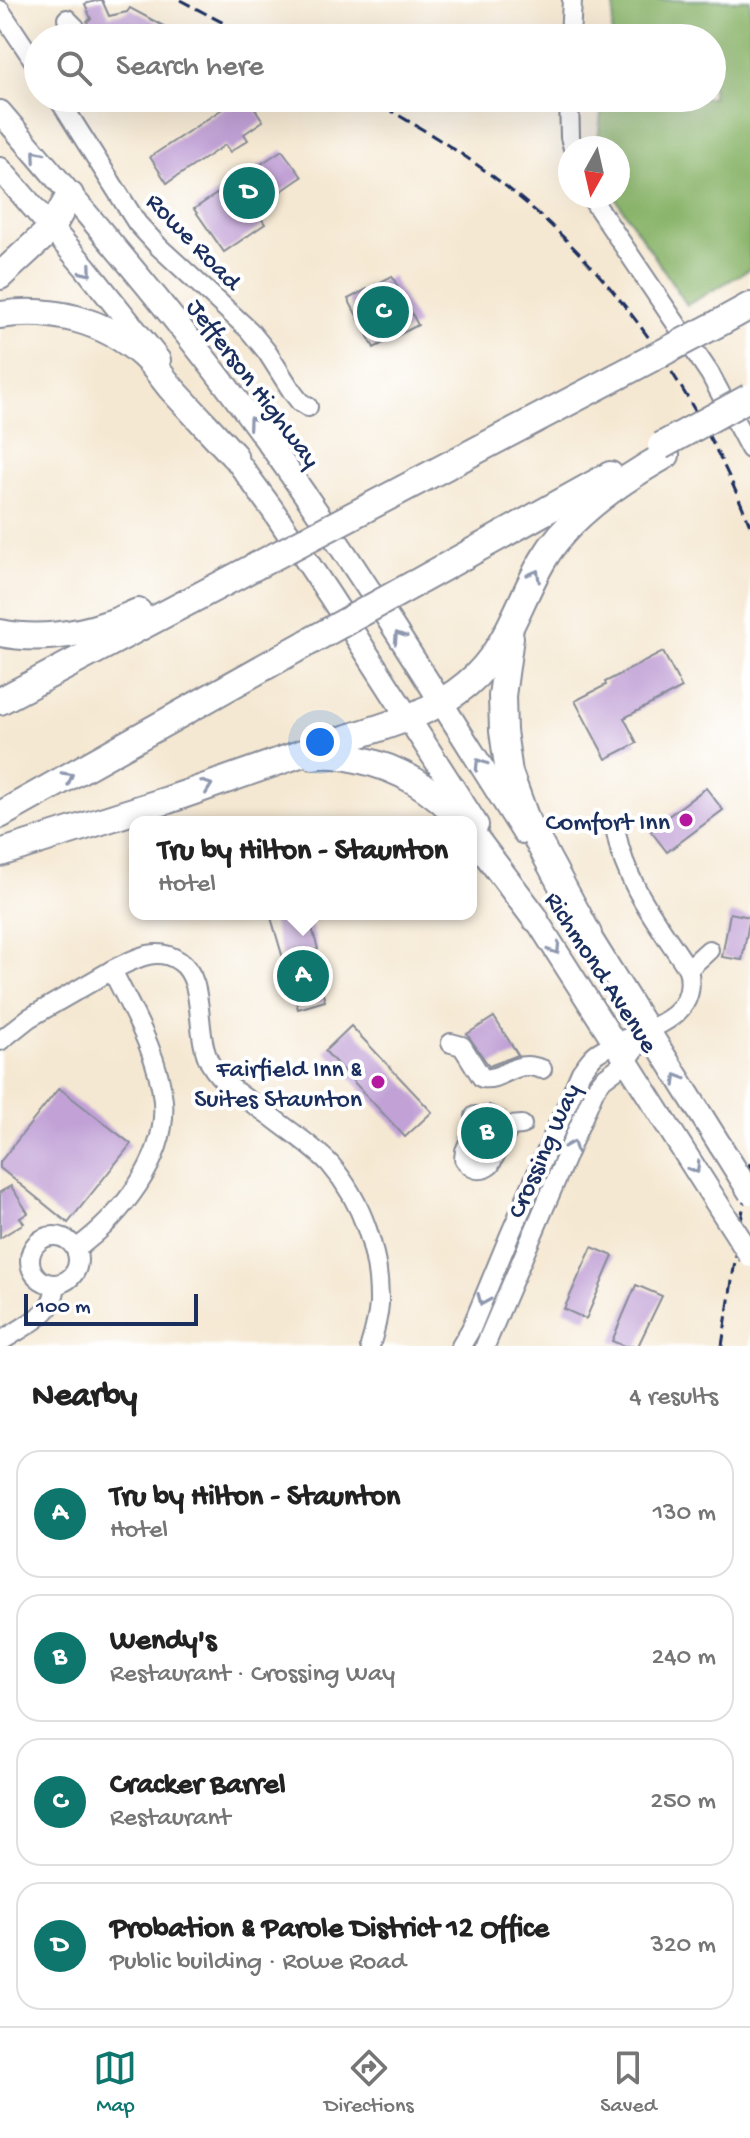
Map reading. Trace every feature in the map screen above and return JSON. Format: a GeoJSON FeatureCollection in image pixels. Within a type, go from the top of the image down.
{"type":"FeatureCollection","features":[{"type":"Feature","properties":{"kind":"highway"},"geometry":{"type":"LineString","coordinates":[[0,276],[51,229],[70,195]]}},
{"type":"Feature","properties":{"kind":"highway"},"geometry":{"type":"LineString","coordinates":[[0,701],[750,306]]}},
{"type":"Feature","properties":{"kind":"highway"},"geometry":{"type":"LineString","coordinates":[[0,315],[40,312],[61,315],[81,320],[119,338],[144,356],[234,456]]}},
{"type":"Feature","properties":{"kind":"highway"},"geometry":{"type":"LineString","coordinates":[[0,815],[414,584],[663,450],[750,397]]}},
{"type":"Feature","properties":{"kind":"highway"},"geometry":{"type":"LineString","coordinates":[[0,853],[282,761],[441,703],[482,670],[512,626],[526,590],[545,557],[562,535],[601,497],[663,450]]}},
{"type":"Feature","properties":{"kind":"highway"},"geometry":{"type":"LineString","coordinates":[[0,633],[50,636],[77,633],[224,583]]}},
{"type":"Feature","properties":{"kind":"highway"},"geometry":{"type":"LineString","coordinates":[[512,626],[502,696],[509,773],[525,817],[588,934]]}},
{"type":"Feature","properties":{"kind":"highway"},"geometry":{"type":"LineString","coordinates":[[282,761],[319,755],[377,764],[430,789],[458,816]]}},
{"type":"Feature","properties":{"kind":"highway"},"geometry":{"type":"LineString","coordinates":[[477,841],[535,918]]}},
{"type":"Feature","properties":{"kind":"main road","name":"Jefferson Highway"},"geometry":{"type":"LineString","coordinates":[[0,112],[184,331],[283,463],[441,703]]}},
{"type":"Feature","properties":{"kind":"main road"},"geometry":{"type":"LineString","coordinates":[[0,169],[132,325],[234,456],[409,717]]}},
{"type":"Feature","properties":{"kind":"main road","name":"Richmond Avenue"},"geometry":{"type":"LineString","coordinates":[[441,703],[750,1193]]}},
{"type":"Feature","properties":{"kind":"main road","name":"Richmond Avenue"},"geometry":{"type":"LineString","coordinates":[[409,717],[471,816]]}},
{"type":"Feature","properties":{"kind":"main road","name":"Richmond Avenue"},"geometry":{"type":"LineString","coordinates":[[477,825],[750,1255]]}},
{"type":"Feature","properties":{"kind":"street"},"geometry":{"type":"LineString","coordinates":[[571,24],[572,0]]}},
{"type":"Feature","properties":{"kind":"street"},"geometry":{"type":"LineString","coordinates":[[0,10],[24,46]]}},
{"type":"Feature","properties":{"kind":"street","name":"Rowe Road"},"geometry":{"type":"LineString","coordinates":[[67,112],[131,215],[159,247],[249,330],[300,402],[308,407]]}},
{"type":"Feature","properties":{"kind":"street"},"geometry":{"type":"LineString","coordinates":[[569,112],[570,136]]}},
{"type":"Feature","properties":{"kind":"street"},"geometry":{"type":"LineString","coordinates":[[598,208],[710,374],[750,449]]}},
{"type":"Feature","properties":{"kind":"street"},"geometry":{"type":"LineString","coordinates":[[616,832],[633,883],[688,969],[709,950]]}},
{"type":"Feature","properties":{"kind":"street"},"geometry":{"type":"LineString","coordinates":[[0,1041],[29,1018],[138,957],[158,953],[183,963],[194,981],[201,1038],[210,1064],[235,1091],[313,1148],[330,1165],[346,1186],[367,1229],[375,1262],[379,1308],[370,1346]]}},
{"type":"Feature","properties":{"kind":"street","name":"Crossing Way"},"geometry":{"type":"LineString","coordinates":[[485,1346],[595,1089],[621,1052],[685,1004],[691,986],[688,969]]}},
{"type":"Feature","properties":{"kind":"street"},"geometry":{"type":"LineString","coordinates":[[76,1249],[105,1225],[135,1187],[152,1157],[162,1123],[163,1100],[155,1069],[140,1027],[112,970]]}},
{"type":"Feature","properties":{"kind":"street"},"geometry":{"type":"LineString","coordinates":[[484,1096],[451,1043],[462,1046],[482,1078],[491,1080],[512,1068],[527,1066],[542,1069]]}},
{"type":"Feature","properties":{"kind":"street","name":"Crossing Way"},"geometry":{"type":"LineString","coordinates":[[461,1346],[581,1072],[594,1055],[621,1052]]}},
{"type":"Feature","properties":{"kind":"street"},"geometry":{"type":"LineString","coordinates":[[475,1116],[477,1123],[464,1159],[470,1167],[477,1169],[490,1165],[510,1126],[522,1125]]}},
{"type":"Feature","properties":{"kind":"street"},"geometry":{"type":"LineString","coordinates":[[528,1244],[524,1238],[524,1225],[548,1172],[548,1144]]}},
{"type":"Feature","properties":{"kind":"street"},"geometry":{"type":"LineString","coordinates":[[54,1236],[67,1239],[76,1249],[79,1262],[69,1280],[56,1285],[43,1282],[34,1274],[30,1261],[33,1249],[42,1239],[54,1236]]}},
{"type":"Feature","properties":{"kind":"street"},"geometry":{"type":"LineString","coordinates":[[508,1291],[504,1278],[513,1246],[509,1237]]}},
{"type":"Feature","properties":{"kind":"street"},"geometry":{"type":"LineString","coordinates":[[0,1342],[48,1309],[56,1285]]}},
{"type":"Feature","properties":{"kind":"green space"},"geometry":{"type":"Polygon","coordinates":[[[615,0],[750,0],[750,269],[687,305],[622,208],[630,208],[630,136],[598,136],[601,112],[726,112],[726,24],[612,24],[615,0]]]}},
{"type":"Feature","properties":{"kind":"building"},"geometry":{"type":"Polygon","coordinates":[[[102,0],[109,16],[127,12],[130,8],[160,24],[88,24],[87,21],[91,19],[85,4],[102,0]]]}},
{"type":"Feature","properties":{"kind":"building"},"geometry":{"type":"Polygon","coordinates":[[[218,112],[257,112],[263,121],[244,134],[248,140],[230,152],[225,145],[167,183],[150,157],[218,112]]]}},
{"type":"Feature","properties":{"kind":"building"},"geometry":{"type":"Polygon","coordinates":[[[282,150],[302,177],[255,209],[265,224],[224,252],[194,209],[282,150]]]}},
{"type":"Feature","properties":{"kind":"building"},"geometry":{"type":"Polygon","coordinates":[[[392,276],[418,325],[374,348],[348,299],[392,276]]]}},
{"type":"Feature","properties":{"kind":"building"},"geometry":{"type":"Polygon","coordinates":[[[663,652],[682,688],[624,718],[637,743],[606,759],[575,701],[663,652]]]}},
{"type":"Feature","properties":{"kind":"building","name":"Comfort Inn"},"geometry":{"type":"Polygon","coordinates":[[[706,788],[723,810],[667,852],[650,830],[706,788]]]}},
{"type":"Feature","properties":{"kind":"building"},"geometry":{"type":"Polygon","coordinates":[[[730,913],[750,917],[742,960],[722,957],[730,913]]]}},
{"type":"Feature","properties":{"kind":"building"},"geometry":{"type":"Polygon","coordinates":[[[272,920],[310,920],[318,949],[310,951],[325,1001],[298,1009],[272,920]]]}},
{"type":"Feature","properties":{"kind":"building"},"geometry":{"type":"Polygon","coordinates":[[[494,1017],[518,1055],[489,1066],[467,1034],[494,1017]]]}},
{"type":"Feature","properties":{"kind":"building","name":"Fairfield Inn & Suites Staunton"},"geometry":{"type":"Polygon","coordinates":[[[351,1026],[432,1112],[405,1137],[325,1051],[351,1026]]]}},
{"type":"Feature","properties":{"kind":"building"},"geometry":{"type":"Polygon","coordinates":[[[59,1088],[131,1144],[68,1223],[0,1168],[0,1162],[59,1088]]]}},
{"type":"Feature","properties":{"kind":"building"},"geometry":{"type":"Polygon","coordinates":[[[489,1105],[505,1112],[479,1157],[477,1154],[488,1127],[486,1112],[489,1105]]]}},
{"type":"Feature","properties":{"kind":"building"},"geometry":{"type":"Polygon","coordinates":[[[11,1186],[28,1213],[20,1218],[24,1223],[0,1238],[0,1192],[11,1186]]]}},
{"type":"Feature","properties":{"kind":"building"},"geometry":{"type":"Polygon","coordinates":[[[592,1247],[613,1256],[586,1319],[564,1309],[592,1247]]]}},
{"type":"Feature","properties":{"kind":"building"},"geometry":{"type":"Polygon","coordinates":[[[636,1285],[662,1296],[638,1346],[624,1346],[612,1341],[636,1285]]]}},
{"type":"Feature","properties":{"kind":"railway"},"geometry":{"type":"LineString","coordinates":[[180,0],[225,24]]}},
{"type":"Feature","properties":{"kind":"railway"},"geometry":{"type":"LineString","coordinates":[[392,112],[487,172],[531,207],[609,286],[674,376],[728,474],[750,525]]}},
{"type":"Feature","properties":{"kind":"railway"},"geometry":{"type":"LineString","coordinates":[[722,1346],[750,1163]]}},
{"type":"Feature","properties":{"kind":"place","name":"Probation & Parole District 12 Office"},"geometry":{"type":"Point","coordinates":[249,193]}},
{"type":"Feature","properties":{"kind":"place","name":"Cracker Barrel"},"geometry":{"type":"Point","coordinates":[383,312]}},
{"type":"Feature","properties":{"kind":"place","name":"Comfort Inn"},"geometry":{"type":"Point","coordinates":[686,820]}},
{"type":"Feature","properties":{"kind":"place","name":"Tru by Hilton - Staunton"},"geometry":{"type":"Point","coordinates":[303,976]}},
{"type":"Feature","properties":{"kind":"place","name":"Fairfield Inn & Suites Staunton"},"geometry":{"type":"Point","coordinates":[378,1082]}},
{"type":"Feature","properties":{"kind":"place","name":"Wendy's"},"geometry":{"type":"Point","coordinates":[487,1133]}}]}
